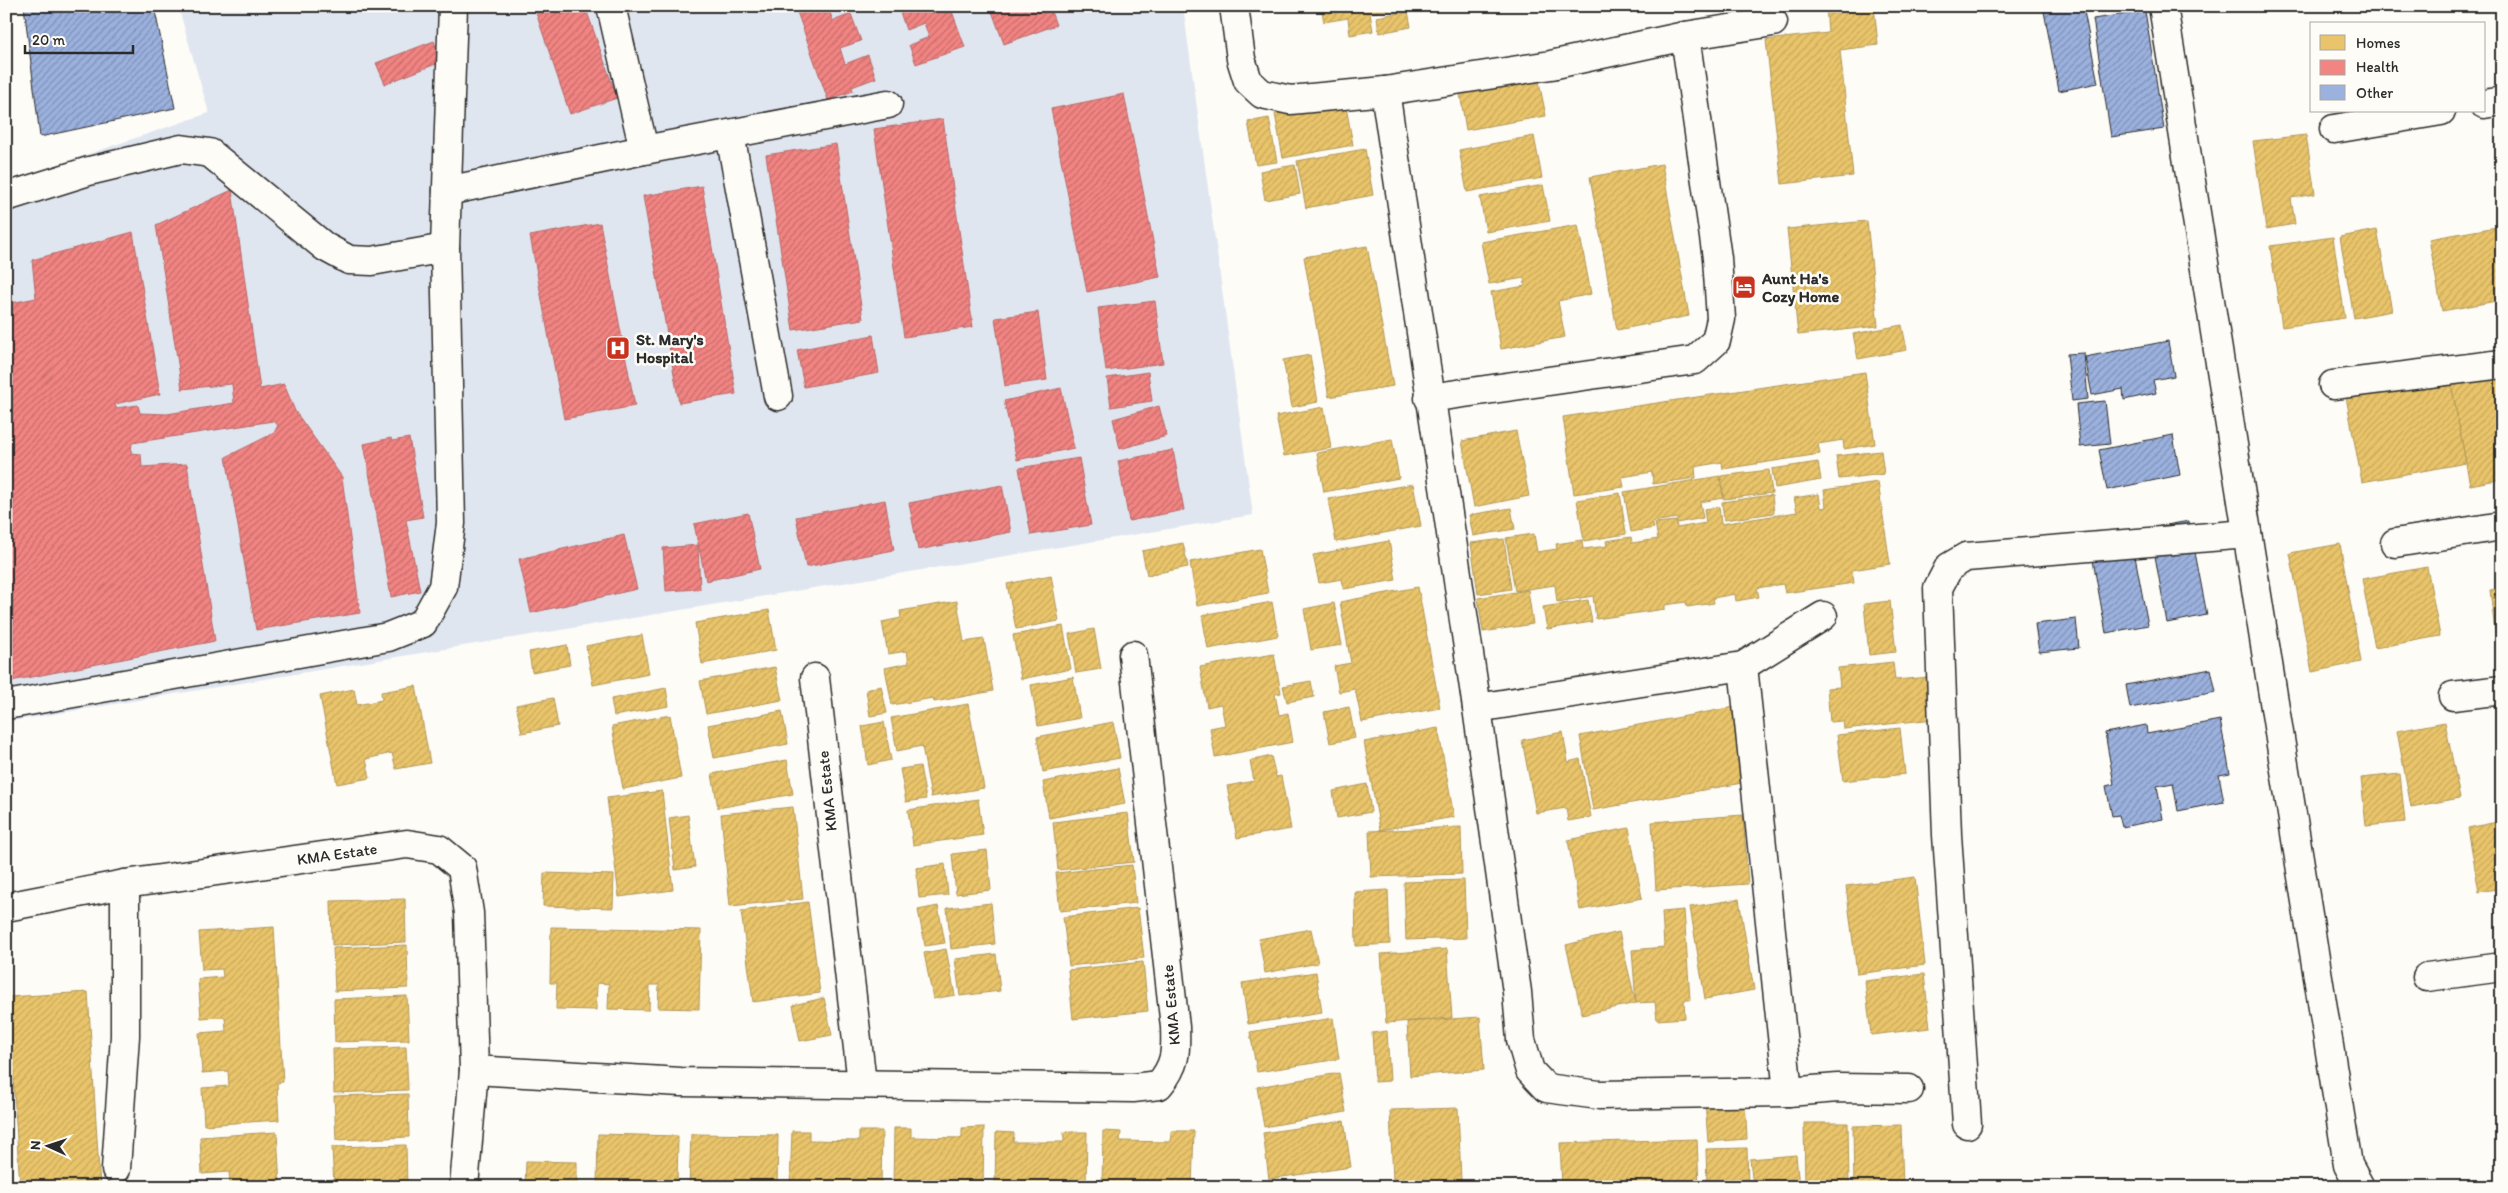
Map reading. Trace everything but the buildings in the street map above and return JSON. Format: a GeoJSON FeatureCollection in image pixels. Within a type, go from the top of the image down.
{"type":"FeatureCollection","features":[{"type":"Feature","properties":{"kind":"street"},"geometry":{"type":"LineString","coordinates":[[6,705],[388,637],[423,623],[443,587],[451,523],[445,248],[453,6]]}},
{"type":"Feature","properties":{"kind":"street"},"geometry":{"type":"LineString","coordinates":[[611,6],[644,150]]}},
{"type":"Feature","properties":{"kind":"street"},"geometry":{"type":"LineString","coordinates":[[1234,6],[1241,59],[1248,80],[1262,94],[1290,100],[1385,91],[1550,65],[1685,36],[1773,22]]}},
{"type":"Feature","properties":{"kind":"street"},"geometry":{"type":"LineString","coordinates":[[2163,6],[2348,1166],[2360,1187]]}},
{"type":"Feature","properties":{"kind":"street"},"geometry":{"type":"LineString","coordinates":[[1429,398],[1695,360],[1716,341],[1721,319],[1717,258],[1685,36]]}},
{"type":"Feature","properties":{"kind":"street"},"geometry":{"type":"LineString","coordinates":[[1385,91],[1429,398],[1477,708],[1517,992],[1521,1040],[1530,1071],[1546,1088],[1599,1095],[1788,1092],[1838,1088],[1909,1089]]}},
{"type":"Feature","properties":{"kind":"street"},"geometry":{"type":"LineString","coordinates":[[2486,104],[2502,101]]}},
{"type":"Feature","properties":{"kind":"street"},"geometry":{"type":"LineString","coordinates":[[447,191],[644,150],[888,104]]}},
{"type":"Feature","properties":{"kind":"street"},"geometry":{"type":"LineString","coordinates":[[2334,129],[2435,112]]}},
{"type":"Feature","properties":{"kind":"street"},"geometry":{"type":"LineString","coordinates":[[730,134],[778,396]]}},
{"type":"Feature","properties":{"kind":"street"},"geometry":{"type":"LineString","coordinates":[[6,197],[89,171],[181,149],[210,153],[326,247],[348,260],[372,261],[445,248]]}},
{"type":"Feature","properties":{"kind":"street"},"geometry":{"type":"LineString","coordinates":[[2333,385],[2502,364]]}},
{"type":"Feature","properties":{"kind":"street"},"geometry":{"type":"LineString","coordinates":[[2395,544],[2502,526]]}},
{"type":"Feature","properties":{"kind":"street"},"geometry":{"type":"LineString","coordinates":[[1967,1124],[1947,835],[1938,588],[1949,567],[1966,557],[2247,534]]}},
{"type":"Feature","properties":{"kind":"street"},"geometry":{"type":"LineString","coordinates":[[1477,708],[1744,666],[1823,616]]}},
{"type":"Feature","properties":{"kind":"street","name":"KMA Estate"},"geometry":{"type":"LineString","coordinates":[[474,1070],[681,1082],[1133,1088],[1159,1085],[1169,1073],[1176,1052],[1175,1027],[1133,655]]}},
{"type":"Feature","properties":{"kind":"street"},"geometry":{"type":"LineString","coordinates":[[1744,666],[1788,1092]]}},
{"type":"Feature","properties":{"kind":"street","name":"KMA Estate"},"geometry":{"type":"LineString","coordinates":[[815,678],[862,1084]]}},
{"type":"Feature","properties":{"kind":"street"},"geometry":{"type":"LineString","coordinates":[[2453,696],[2502,690]]}},
{"type":"Feature","properties":{"kind":"street","name":"KMA Estate"},"geometry":{"type":"LineString","coordinates":[[6,907],[125,884],[407,844],[439,849],[462,868],[469,913],[474,1070],[464,1187]]}},
{"type":"Feature","properties":{"kind":"street"},"geometry":{"type":"LineString","coordinates":[[116,1169],[125,1036],[125,884]]}},
{"type":"Feature","properties":{"kind":"street"},"geometry":{"type":"LineString","coordinates":[[2427,977],[2502,967]]}},
{"type":"Feature","properties":{"kind":"shaded area","name":"St. Mary's Hospital"},"geometry":{"type":"Polygon","coordinates":[[[178,6],[1183,6],[1253,515],[6,722],[6,182],[209,113],[178,6]]]}},
{"type":"Feature","properties":{"kind":"place","name":"Aunt Ha's Cozy Home"},"geometry":{"type":"Point","coordinates":[1744,287]}},
{"type":"Feature","properties":{"kind":"place","name":"St. Mary's Hospital"},"geometry":{"type":"Point","coordinates":[618,348]}}]}
